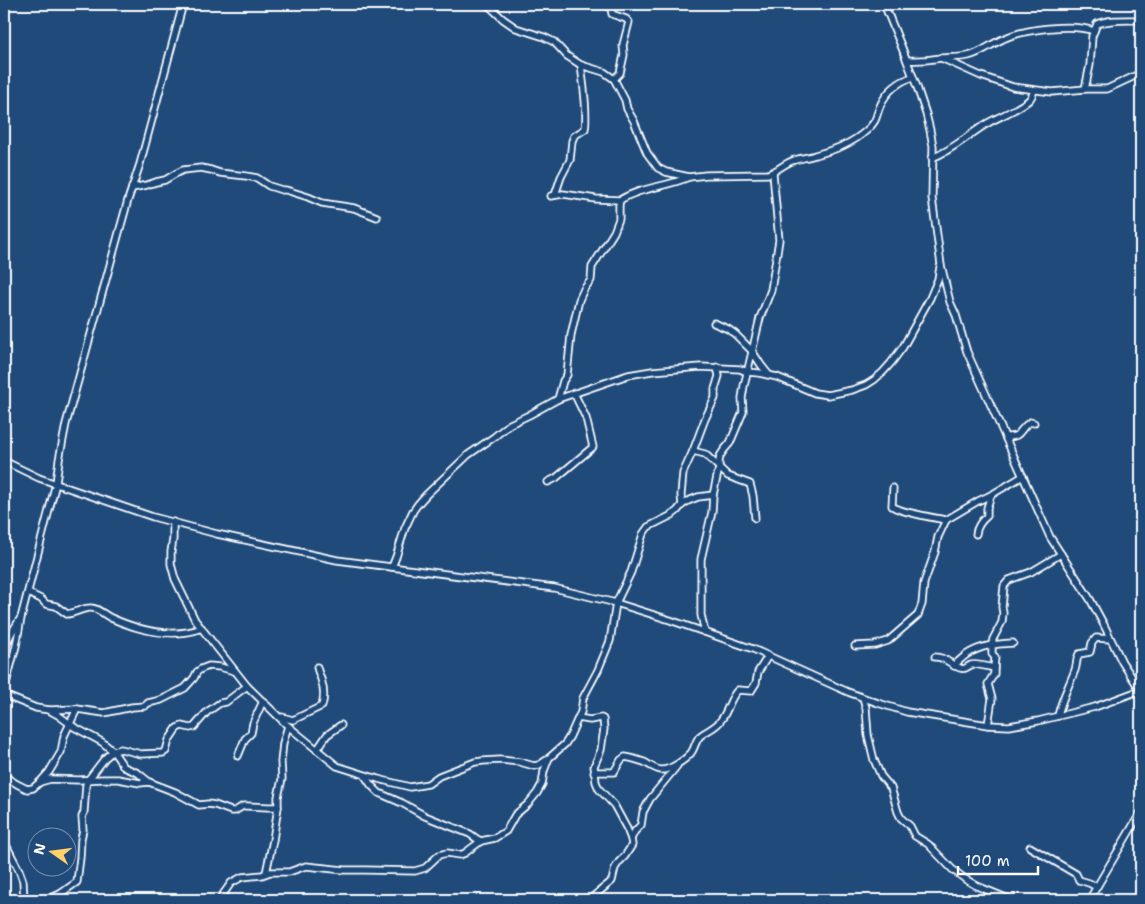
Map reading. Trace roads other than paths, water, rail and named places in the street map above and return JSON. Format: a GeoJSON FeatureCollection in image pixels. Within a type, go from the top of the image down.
{"type":"FeatureCollection","features":[{"type":"Feature","properties":{"kind":"street"},"geometry":{"type":"LineString","coordinates":[[4,690],[56,483],[66,424],[143,155],[183,4]]}},
{"type":"Feature","properties":{"kind":"street"},"geometry":{"type":"LineString","coordinates":[[487,4],[516,28],[554,42],[567,56],[580,65],[604,72],[614,79],[647,152],[658,168],[666,172],[689,177]]}},
{"type":"Feature","properties":{"kind":"street"},"geometry":{"type":"LineString","coordinates":[[604,4],[611,8],[612,14],[626,19],[628,22],[620,73],[614,79]]}},
{"type":"Feature","properties":{"kind":"street"},"geometry":{"type":"LineString","coordinates":[[4,461],[39,478],[153,517],[217,534],[337,560],[554,588],[616,603],[752,649],[848,692],[907,712],[988,725],[1010,726],[1095,707],[1141,691],[1122,662],[1090,599],[1050,537],[967,352],[940,265],[932,198],[933,146],[930,130],[907,60],[884,4]]}},
{"type":"Feature","properties":{"kind":"street"},"geometry":{"type":"LineString","coordinates":[[1085,89],[1090,66],[1091,44],[1097,24],[1120,20],[1138,20]]}},
{"type":"Feature","properties":{"kind":"street"},"geometry":{"type":"LineString","coordinates":[[907,60],[924,61],[967,57],[1003,38],[1034,29],[1086,28],[1094,31]]}},
{"type":"Feature","properties":{"kind":"street"},"geometry":{"type":"LineString","coordinates":[[941,58],[981,76],[1013,87],[1034,90],[1062,92],[1107,88],[1141,73]]}},
{"type":"Feature","properties":{"kind":"street"},"geometry":{"type":"LineString","coordinates":[[580,65],[585,100],[586,129],[574,136],[570,160],[553,196],[564,194],[596,199],[620,200],[655,186],[677,182],[689,177],[768,174],[792,161],[815,156],[854,141],[876,121],[880,106],[893,88],[906,79],[913,77]]}},
{"type":"Feature","properties":{"kind":"street"},"geometry":{"type":"LineString","coordinates":[[932,158],[942,154],[990,122],[1024,104],[1033,96],[1034,90]]}},
{"type":"Feature","properties":{"kind":"street"},"geometry":{"type":"LineString","coordinates":[[132,188],[165,180],[183,170],[201,168],[220,173],[257,178],[269,186],[322,203],[354,208],[377,217]]}},
{"type":"Feature","properties":{"kind":"street"},"geometry":{"type":"LineString","coordinates":[[705,632],[700,615],[701,559],[711,518],[720,456],[730,443],[743,412],[742,398],[760,318],[771,290],[779,240],[773,172]]}},
{"type":"Feature","properties":{"kind":"street"},"geometry":{"type":"LineString","coordinates":[[558,399],[567,374],[571,335],[579,300],[591,280],[592,268],[614,232],[619,219],[620,200]]}},
{"type":"Feature","properties":{"kind":"street"},"geometry":{"type":"LineString","coordinates":[[392,567],[410,516],[426,495],[468,455],[505,428],[558,399],[628,375],[689,368],[717,367],[759,372],[828,396],[866,385],[874,380],[891,363],[903,347],[930,298],[938,280],[940,265]]}},
{"type":"Feature","properties":{"kind":"street"},"geometry":{"type":"LineString","coordinates":[[714,323],[735,334],[752,352],[769,375]]}},
{"type":"Feature","properties":{"kind":"street"},"geometry":{"type":"LineString","coordinates":[[682,505],[683,473],[694,451],[714,398],[719,376],[717,367]]}},
{"type":"Feature","properties":{"kind":"street"},"geometry":{"type":"LineString","coordinates":[[548,482],[556,478],[593,447],[586,418],[574,393]]}},
{"type":"Feature","properties":{"kind":"street"},"geometry":{"type":"LineString","coordinates":[[1005,437],[1014,437],[1020,434],[1030,422],[1034,423]]}},
{"type":"Feature","properties":{"kind":"street"},"geometry":{"type":"LineString","coordinates":[[694,451],[705,454],[728,476],[750,484],[755,518]]}},
{"type":"Feature","properties":{"kind":"street"},"geometry":{"type":"LineString","coordinates":[[855,646],[874,645],[888,641],[918,615],[922,604],[924,584],[938,537],[946,520],[1023,476]]}},
{"type":"Feature","properties":{"kind":"street"},"geometry":{"type":"LineString","coordinates":[[893,488],[892,506],[894,508],[946,520]]}},
{"type":"Feature","properties":{"kind":"street"},"geometry":{"type":"LineString","coordinates":[[173,522],[170,559],[172,572],[193,616],[247,686],[278,714],[288,726],[337,766],[365,776],[410,787],[428,784],[439,776],[475,762],[500,760],[520,762],[534,766],[550,758],[568,740],[581,712],[584,698],[610,641],[616,603],[637,557],[646,529],[672,516],[682,505],[698,497],[713,495]]}},
{"type":"Feature","properties":{"kind":"street"},"geometry":{"type":"LineString","coordinates":[[976,534],[976,529],[980,522],[987,516],[991,495]]}},
{"type":"Feature","properties":{"kind":"street"},"geometry":{"type":"LineString","coordinates":[[988,725],[992,699],[988,684],[994,674],[995,657],[992,654],[992,645],[1002,622],[1004,586],[1013,579],[1031,572],[1061,554]]}},
{"type":"Feature","properties":{"kind":"street"},"geometry":{"type":"LineString","coordinates":[[28,593],[41,599],[46,604],[56,606],[67,614],[89,608],[96,609],[132,627],[156,632],[178,633],[202,628]]}},
{"type":"Feature","properties":{"kind":"street"},"geometry":{"type":"LineString","coordinates":[[4,648],[21,618]]}},
{"type":"Feature","properties":{"kind":"street"},"geometry":{"type":"LineString","coordinates":[[1058,716],[1060,706],[1076,667],[1078,654],[1090,652],[1092,643],[1096,638],[1110,639]]}},
{"type":"Feature","properties":{"kind":"street"},"geometry":{"type":"LineString","coordinates":[[954,666],[957,661],[984,646],[1013,643]]}},
{"type":"Feature","properties":{"kind":"street"},"geometry":{"type":"LineString","coordinates":[[594,773],[614,772],[625,757],[644,762],[653,768],[664,770],[680,762],[692,752],[697,740],[722,719],[733,695],[738,690],[751,691],[754,688],[758,672],[768,656]]}},
{"type":"Feature","properties":{"kind":"street"},"geometry":{"type":"LineString","coordinates":[[935,657],[945,658],[954,666],[962,669],[966,669],[974,664],[994,668]]}},
{"type":"Feature","properties":{"kind":"street"},"geometry":{"type":"LineString","coordinates":[[4,695],[29,706],[49,710],[77,709],[104,713],[145,706],[148,703],[161,700],[186,688],[197,672],[209,666],[220,666],[234,671]]}},
{"type":"Feature","properties":{"kind":"street"},"geometry":{"type":"LineString","coordinates":[[278,714],[293,720],[322,706],[322,682],[317,666]]}},
{"type":"Feature","properties":{"kind":"street"},"geometry":{"type":"LineString","coordinates":[[46,900],[74,885],[78,879],[86,785],[88,780],[113,751],[121,749],[141,754],[163,753],[166,751],[169,740],[177,728],[182,726],[194,727],[207,712],[232,698],[247,686]]}},
{"type":"Feature","properties":{"kind":"street"},"geometry":{"type":"LineString","coordinates":[[863,698],[866,708],[868,735],[876,768],[890,788],[901,818],[910,826],[915,836],[928,844],[952,869],[965,879],[1011,900]]}},
{"type":"Feature","properties":{"kind":"street"},"geometry":{"type":"LineString","coordinates":[[238,756],[245,739],[251,733],[253,723],[263,701]]}},
{"type":"Feature","properties":{"kind":"street"},"geometry":{"type":"LineString","coordinates":[[4,776],[27,789],[33,788],[40,782],[49,772],[61,752],[64,736],[77,709]]}},
{"type":"Feature","properties":{"kind":"street"},"geometry":{"type":"LineString","coordinates":[[49,710],[102,742],[113,751],[124,767],[138,773],[149,782],[175,792],[199,805],[214,805],[231,811],[235,811],[243,806],[278,807]]}},
{"type":"Feature","properties":{"kind":"street"},"geometry":{"type":"LineString","coordinates":[[578,718],[590,720],[601,718],[604,721],[603,743],[594,766],[596,782],[599,789],[614,805],[631,839],[632,845],[615,868],[612,881],[589,900]]}},
{"type":"Feature","properties":{"kind":"street"},"geometry":{"type":"LineString","coordinates":[[293,720],[299,734]]}},
{"type":"Feature","properties":{"kind":"street"},"geometry":{"type":"LineString","coordinates":[[317,750],[327,735],[340,724]]}},
{"type":"Feature","properties":{"kind":"street"},"geometry":{"type":"LineString","coordinates":[[266,874],[282,780],[283,743],[288,726]]}},
{"type":"Feature","properties":{"kind":"street"},"geometry":{"type":"LineString","coordinates":[[219,900],[231,883],[248,876],[262,875],[270,872],[290,872],[306,866],[344,870],[415,871],[425,868],[439,855],[465,853],[481,841],[495,838],[506,831],[515,815],[537,794],[542,784],[544,770],[550,758]]}},
{"type":"Feature","properties":{"kind":"street"},"geometry":{"type":"LineString","coordinates":[[631,839],[641,824],[643,812],[650,799],[680,762]]}},
{"type":"Feature","properties":{"kind":"street"},"geometry":{"type":"LineString","coordinates":[[365,776],[379,793],[425,816],[470,834],[481,841]]}},
{"type":"Feature","properties":{"kind":"street"},"geometry":{"type":"LineString","coordinates":[[40,782],[51,779],[149,782]]}},
{"type":"Feature","properties":{"kind":"street"},"geometry":{"type":"LineString","coordinates":[[1090,900],[1141,812]]}},
{"type":"Feature","properties":{"kind":"street"},"geometry":{"type":"LineString","coordinates":[[4,842],[21,876],[24,900]]}},
{"type":"Feature","properties":{"kind":"street"},"geometry":{"type":"LineString","coordinates":[[1030,847],[1076,874],[1079,880],[1097,887]]}}]}
